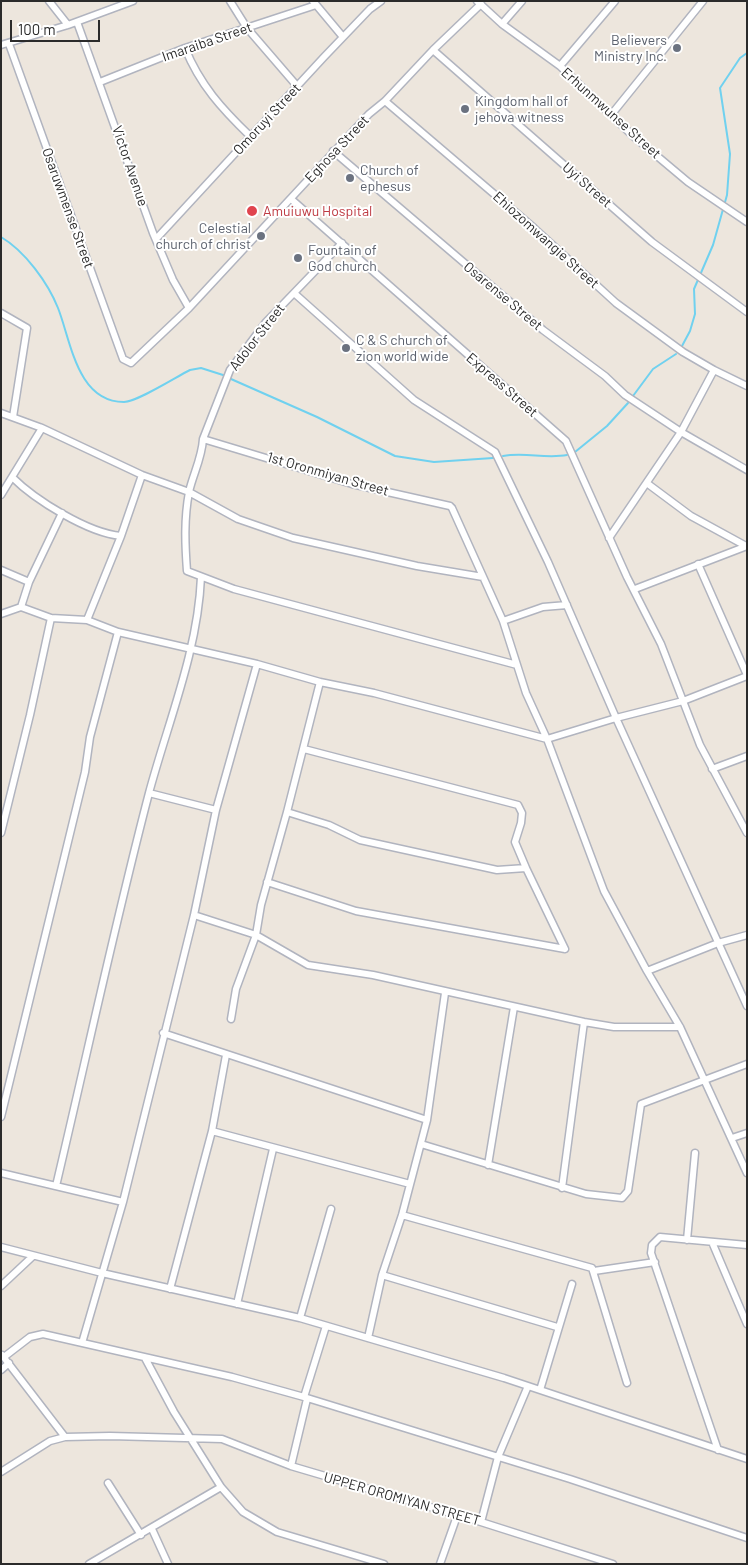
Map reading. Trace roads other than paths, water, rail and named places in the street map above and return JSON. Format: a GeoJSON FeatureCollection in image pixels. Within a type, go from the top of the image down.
{"type":"FeatureCollection","features":[{"type":"Feature","properties":{"kind":"street"},"geometry":{"type":"LineString","coordinates":[[49,1],[68,25]]}},
{"type":"Feature","properties":{"kind":"street"},"geometry":{"type":"LineString","coordinates":[[1,45],[77,22],[133,1]]}},
{"type":"Feature","properties":{"kind":"street"},"geometry":{"type":"LineString","coordinates":[[230,1],[247,28],[297,86]]}},
{"type":"Feature","properties":{"kind":"street","name":"Omoruyi Street"},"geometry":{"type":"LineString","coordinates":[[156,239],[343,37],[370,9],[381,1]]}},
{"type":"Feature","properties":{"kind":"street"},"geometry":{"type":"LineString","coordinates":[[502,24],[522,1]]}},
{"type":"Feature","properties":{"kind":"street"},"geometry":{"type":"LineString","coordinates":[[560,66],[615,1]]}},
{"type":"Feature","properties":{"kind":"street"},"geometry":{"type":"LineString","coordinates":[[611,116],[703,1]]}},
{"type":"Feature","properties":{"kind":"street"},"geometry":{"type":"LineString","coordinates":[[315,3],[343,37]]}},
{"type":"Feature","properties":{"kind":"street","name":"Imaraiba Street"},"geometry":{"type":"LineString","coordinates":[[100,82],[185,48],[315,3]]}},
{"type":"Feature","properties":{"kind":"street","name":"Erhunmwunse Street"},"geometry":{"type":"LineString","coordinates":[[479,3],[502,24],[560,66],[611,116],[688,182],[747,222]]}},
{"type":"Feature","properties":{"kind":"street","name":"Eghosa Street"},"geometry":{"type":"LineString","coordinates":[[135,362],[291,200],[369,114],[385,101],[479,3]]}},
{"type":"Feature","properties":{"kind":"street","name":"Victor Avenue"},"geometry":{"type":"LineString","coordinates":[[77,22],[156,239],[173,280],[189,308]]}},
{"type":"Feature","properties":{"kind":"street","name":"Osaruwmense Street"},"geometry":{"type":"LineString","coordinates":[[9,44],[123,360],[131,363],[135,362]]}},
{"type":"Feature","properties":{"kind":"street"},"geometry":{"type":"LineString","coordinates":[[185,48],[195,73],[223,110],[250,136]]}},
{"type":"Feature","properties":{"kind":"street","name":"Uyi Street"},"geometry":{"type":"LineString","coordinates":[[433,50],[652,242],[695,276],[747,312]]}},
{"type":"Feature","properties":{"kind":"street","name":"Ehiozomwangie Street"},"geometry":{"type":"LineString","coordinates":[[385,101],[534,228],[616,303],[683,352],[747,386]]}},
{"type":"Feature","properties":{"kind":"street","name":"Osarense Street"},"geometry":{"type":"LineString","coordinates":[[334,151],[542,330],[605,376],[638,404],[681,432],[747,470]]}},
{"type":"Feature","properties":{"kind":"street","name":"Express Street"},"geometry":{"type":"LineString","coordinates":[[291,200],[342,242],[484,370],[560,434],[573,457],[609,538],[661,644],[712,769],[747,833]]}},
{"type":"Feature","properties":{"kind":"street","name":"Adolor Street"},"geometry":{"type":"LineString","coordinates":[[201,577],[187,571],[184,537],[189,492],[202,450],[203,439],[230,370],[266,322],[342,242]]}},
{"type":"Feature","properties":{"kind":"street"},"geometry":{"type":"LineString","coordinates":[[294,293],[414,400],[495,452],[548,562],[616,718],[747,1006]]}},
{"type":"Feature","properties":{"kind":"street"},"geometry":{"type":"LineString","coordinates":[[1,313],[27,328],[13,417]]}},
{"type":"Feature","properties":{"kind":"street"},"geometry":{"type":"LineString","coordinates":[[609,538],[648,484],[681,432],[714,370]]}},
{"type":"Feature","properties":{"kind":"street"},"geometry":{"type":"LineString","coordinates":[[1,413],[42,428],[142,475],[189,492],[238,519],[293,538],[417,566],[483,577],[503,621],[526,693],[547,739],[604,891],[680,1027],[747,1173]]}},
{"type":"Feature","properties":{"kind":"street"},"geometry":{"type":"LineString","coordinates":[[1,495],[42,428]]}},
{"type":"Feature","properties":{"kind":"street","name":"1st Oronmiyan Street"},"geometry":{"type":"LineString","coordinates":[[203,439],[352,484],[450,506],[483,577]]}},
{"type":"Feature","properties":{"kind":"street"},"geometry":{"type":"LineString","coordinates":[[87,620],[142,475]]}},
{"type":"Feature","properties":{"kind":"street"},"geometry":{"type":"LineString","coordinates":[[12,477],[25,490],[62,513],[108,535],[120,536]]}},
{"type":"Feature","properties":{"kind":"street"},"geometry":{"type":"LineString","coordinates":[[648,484],[691,516],[747,546]]}},
{"type":"Feature","properties":{"kind":"street"},"geometry":{"type":"LineString","coordinates":[[21,608],[29,582],[62,513]]}},
{"type":"Feature","properties":{"kind":"street"},"geometry":{"type":"LineString","coordinates":[[635,589],[747,546]]}},
{"type":"Feature","properties":{"kind":"street"},"geometry":{"type":"LineString","coordinates":[[1,614],[21,608],[51,618],[87,620],[118,632],[257,664],[320,682],[374,693],[547,739],[683,700],[747,675],[698,564]]}},
{"type":"Feature","properties":{"kind":"street"},"geometry":{"type":"LineString","coordinates":[[1,570],[29,582]]}},
{"type":"Feature","properties":{"kind":"street"},"geometry":{"type":"LineString","coordinates":[[56,1186],[149,793],[191,648],[200,603],[201,577],[234,589],[517,665]]}},
{"type":"Feature","properties":{"kind":"street"},"geometry":{"type":"LineString","coordinates":[[503,621],[543,607],[567,605]]}},
{"type":"Feature","properties":{"kind":"street"},"geometry":{"type":"LineString","coordinates":[[2,830],[51,618]]}},
{"type":"Feature","properties":{"kind":"street"},"geometry":{"type":"LineString","coordinates":[[1,1117],[85,772],[90,737],[118,632]]}},
{"type":"Feature","properties":{"kind":"street"},"geometry":{"type":"LineString","coordinates":[[82,1343],[122,1202],[194,915],[216,810],[257,664]]}},
{"type":"Feature","properties":{"kind":"street"},"geometry":{"type":"LineString","coordinates":[[231,1020],[238,981],[256,934],[267,882],[304,749],[320,682]]}},
{"type":"Feature","properties":{"kind":"street"},"geometry":{"type":"LineString","coordinates":[[267,882],[356,912],[565,949],[515,842],[522,823],[522,813],[518,805],[304,749]]}},
{"type":"Feature","properties":{"kind":"street"},"geometry":{"type":"LineString","coordinates":[[712,769],[747,756]]}},
{"type":"Feature","properties":{"kind":"street"},"geometry":{"type":"LineString","coordinates":[[149,793],[216,810]]}},
{"type":"Feature","properties":{"kind":"street"},"geometry":{"type":"LineString","coordinates":[[287,812],[329,825],[360,840],[497,870],[526,868]]}},
{"type":"Feature","properties":{"kind":"street"},"geometry":{"type":"LineString","coordinates":[[194,915],[256,934],[308,965],[373,975],[444,993],[584,1022],[614,1027],[680,1027]]}},
{"type":"Feature","properties":{"kind":"street"},"geometry":{"type":"LineString","coordinates":[[647,971],[718,943],[747,935]]}},
{"type":"Feature","properties":{"kind":"street"},"geometry":{"type":"LineString","coordinates":[[368,1338],[382,1275],[402,1215],[428,1120],[444,993]]}},
{"type":"Feature","properties":{"kind":"street"},"geometry":{"type":"LineString","coordinates":[[488,1165],[514,1007]]}},
{"type":"Feature","properties":{"kind":"street"},"geometry":{"type":"LineString","coordinates":[[562,1188],[584,1022]]}},
{"type":"Feature","properties":{"kind":"street"},"geometry":{"type":"LineString","coordinates":[[163,1033],[428,1120]]}},
{"type":"Feature","properties":{"kind":"street"},"geometry":{"type":"LineString","coordinates":[[170,1289],[212,1131],[226,1055]]}},
{"type":"Feature","properties":{"kind":"street"},"geometry":{"type":"LineString","coordinates":[[421,1144],[562,1188],[586,1194],[622,1198],[628,1190],[641,1104],[747,1064]]}},
{"type":"Feature","properties":{"kind":"street"},"geometry":{"type":"LineString","coordinates":[[212,1131],[273,1149],[410,1184]]}},
{"type":"Feature","properties":{"kind":"street"},"geometry":{"type":"LineString","coordinates":[[732,1138],[747,1133]]}},
{"type":"Feature","properties":{"kind":"street"},"geometry":{"type":"LineString","coordinates":[[237,1304],[273,1149]]}},
{"type":"Feature","properties":{"kind":"street"},"geometry":{"type":"LineString","coordinates":[[687,1240],[695,1153]]}},
{"type":"Feature","properties":{"kind":"street"},"geometry":{"type":"LineString","coordinates":[[1,1173],[122,1202]]}},
{"type":"Feature","properties":{"kind":"street"},"geometry":{"type":"LineString","coordinates":[[300,1318],[331,1209]]}},
{"type":"Feature","properties":{"kind":"street"},"geometry":{"type":"LineString","coordinates":[[402,1215],[592,1268],[627,1383]]}},
{"type":"Feature","properties":{"kind":"street"},"geometry":{"type":"LineString","coordinates":[[718,1450],[651,1253],[652,1245],[660,1238],[747,1245]]}},
{"type":"Feature","properties":{"kind":"street"},"geometry":{"type":"LineString","coordinates":[[712,1242],[747,1324]]}},
{"type":"Feature","properties":{"kind":"street"},"geometry":{"type":"LineString","coordinates":[[1,1248],[300,1318],[528,1386],[747,1459]]}},
{"type":"Feature","properties":{"kind":"street"},"geometry":{"type":"LineString","coordinates":[[1,1286],[33,1256]]}},
{"type":"Feature","properties":{"kind":"street"},"geometry":{"type":"LineString","coordinates":[[594,1271],[655,1262]]}},
{"type":"Feature","properties":{"kind":"street"},"geometry":{"type":"LineString","coordinates":[[382,1275],[557,1327]]}},
{"type":"Feature","properties":{"kind":"street"},"geometry":{"type":"LineString","coordinates":[[540,1390],[557,1327],[572,1284]]}},
{"type":"Feature","properties":{"kind":"street"},"geometry":{"type":"LineString","coordinates":[[290,1466],[326,1326]]}},
{"type":"Feature","properties":{"kind":"street"},"geometry":{"type":"LineString","coordinates":[[66,1437],[3,1355],[36,1334],[232,1376],[498,1457],[747,1538]]}},
{"type":"Feature","properties":{"kind":"street"},"geometry":{"type":"LineString","coordinates":[[145,1358],[174,1412],[221,1488],[243,1512],[277,1532],[384,1564]]}},
{"type":"Feature","properties":{"kind":"street"},"geometry":{"type":"LineString","coordinates":[[1,1370],[9,1363]]}},
{"type":"Feature","properties":{"kind":"street"},"geometry":{"type":"LineString","coordinates":[[481,1522],[498,1457],[528,1386]]}},
{"type":"Feature","properties":{"kind":"street","name":"UPPER OROMIYAN STREET"},"geometry":{"type":"LineString","coordinates":[[1,1472],[50,1441],[66,1437],[110,1436],[192,1440],[206,1437],[222,1439],[290,1466],[481,1522],[613,1564]]}},
{"type":"Feature","properties":{"kind":"street"},"geometry":{"type":"LineString","coordinates":[[108,1484],[141,1535]]}},
{"type":"Feature","properties":{"kind":"street"},"geometry":{"type":"LineString","coordinates":[[89,1564],[221,1488]]}},
{"type":"Feature","properties":{"kind":"street"},"geometry":{"type":"LineString","coordinates":[[440,1564],[457,1516]]}},
{"type":"Feature","properties":{"kind":"street"},"geometry":{"type":"LineString","coordinates":[[152,1529],[168,1564]]}},
{"type":"Feature","properties":{"kind":"waterway"},"geometry":{"type":"LineString","coordinates":[[682,346],[690,331],[695,314],[694,289],[713,245],[727,195],[730,154],[720,88],[740,58],[747,53]]}},
{"type":"Feature","properties":{"kind":"waterway"},"geometry":{"type":"LineString","coordinates":[[1,237],[19,250],[42,278],[54,298],[78,367],[86,381],[96,392],[108,399],[124,402],[147,394],[190,370],[201,368],[223,375]]}},
{"type":"Feature","properties":{"kind":"waterway"},"geometry":{"type":"LineString","coordinates":[[633,396],[653,369],[676,354]]}},
{"type":"Feature","properties":{"kind":"waterway"},"geometry":{"type":"LineString","coordinates":[[231,379],[317,417],[395,456],[434,462],[493,458]]}},
{"type":"Feature","properties":{"kind":"waterway"},"geometry":{"type":"LineString","coordinates":[[575,452],[607,426],[628,403]]}},
{"type":"Feature","properties":{"kind":"waterway"},"geometry":{"type":"LineString","coordinates":[[503,456],[567,455]]}},
{"type":"Feature","properties":{"kind":"place","name":"Believers Ministry Inc."},"geometry":{"type":"Point","coordinates":[677,48]}},
{"type":"Feature","properties":{"kind":"place","name":"Kingdom hall of jehova witness"},"geometry":{"type":"Point","coordinates":[465,109]}},
{"type":"Feature","properties":{"kind":"place","name":"Church of ephesus"},"geometry":{"type":"Point","coordinates":[350,178]}},
{"type":"Feature","properties":{"kind":"place","name":"Amuiuwu Hospital"},"geometry":{"type":"Point","coordinates":[252,211]}},
{"type":"Feature","properties":{"kind":"place","name":"Celestial church of christ"},"geometry":{"type":"Point","coordinates":[261,236]}},
{"type":"Feature","properties":{"kind":"place","name":"Fountain of God church"},"geometry":{"type":"Point","coordinates":[298,258]}},
{"type":"Feature","properties":{"kind":"place","name":"C & S church of zion world wide"},"geometry":{"type":"Point","coordinates":[346,348]}}]}
